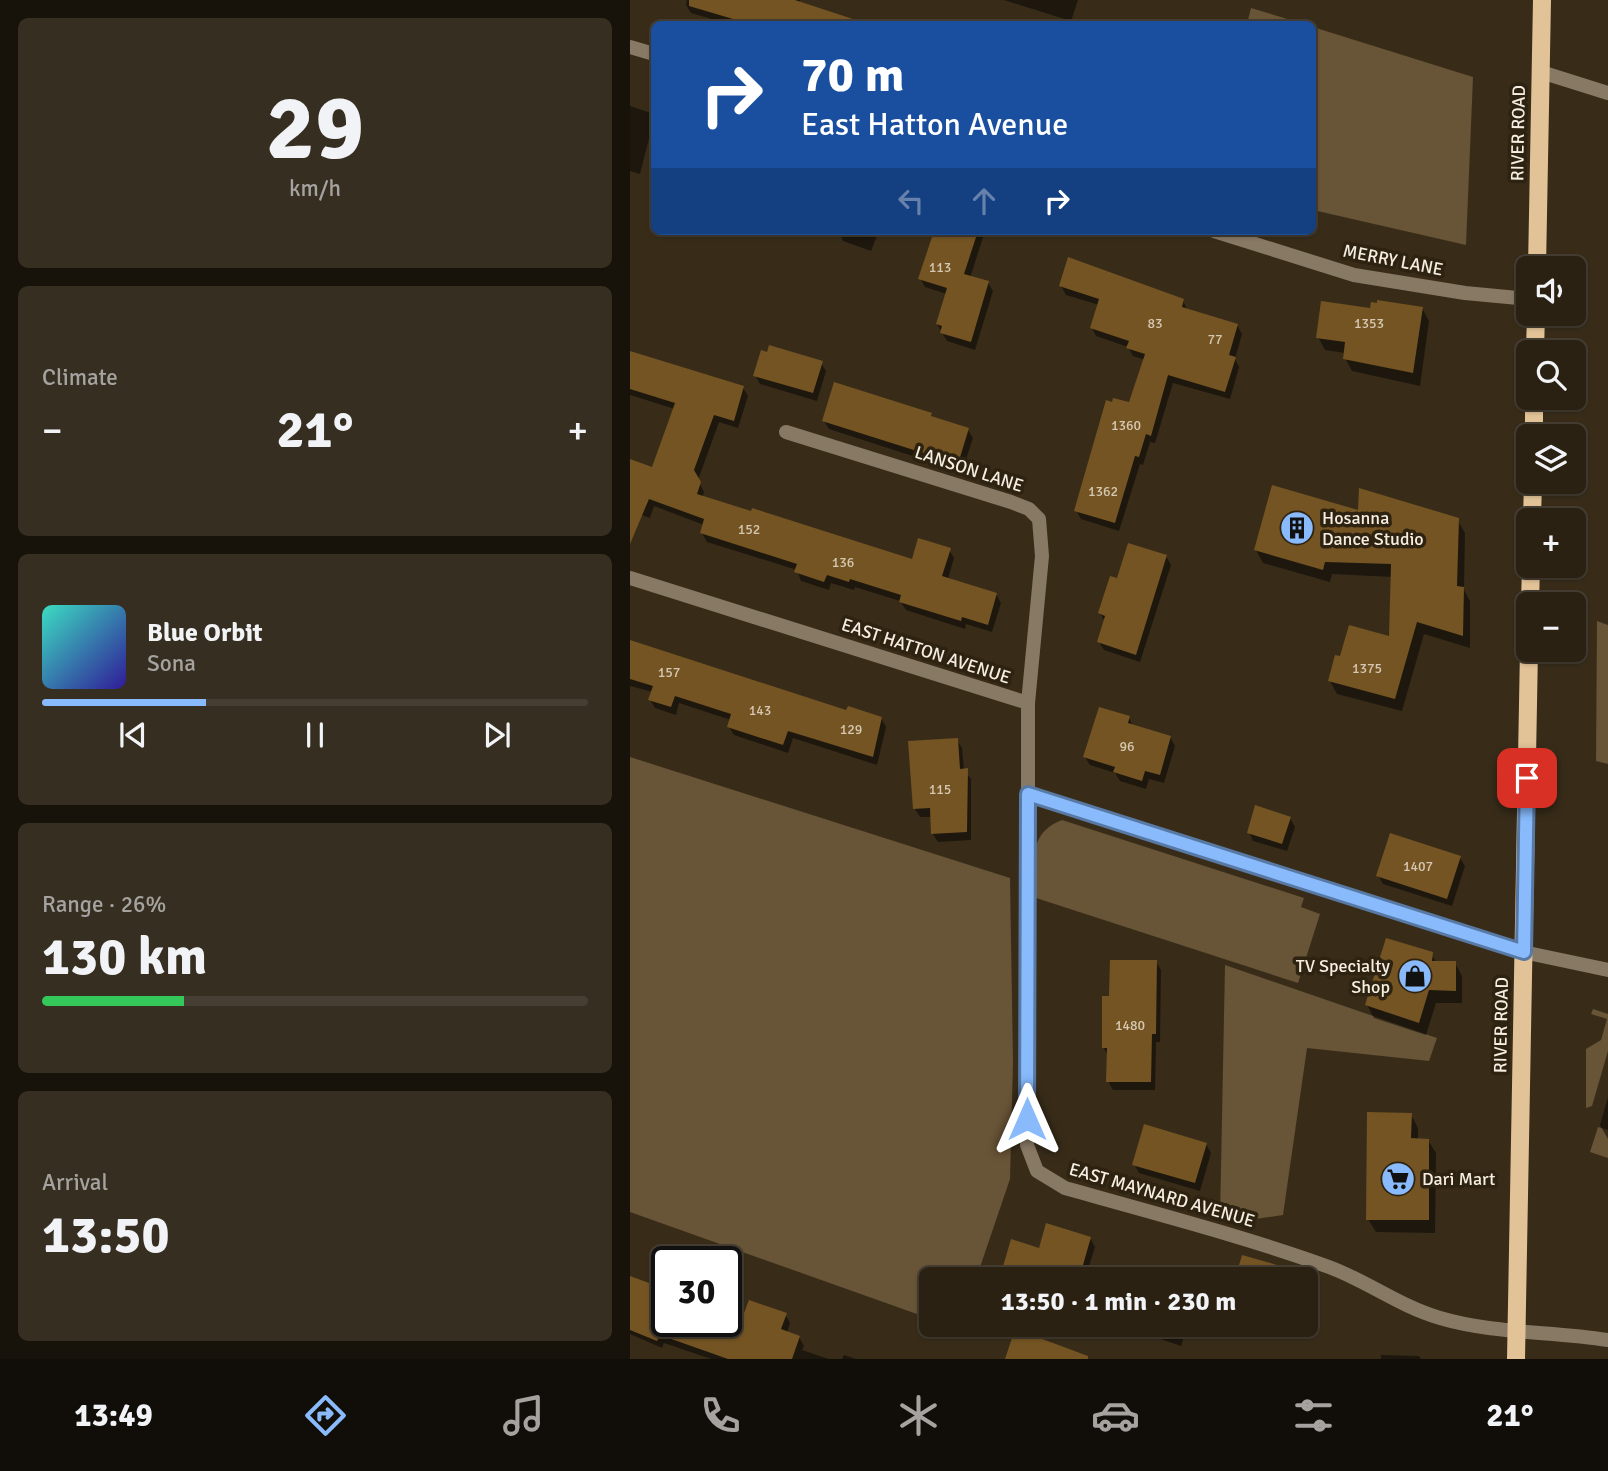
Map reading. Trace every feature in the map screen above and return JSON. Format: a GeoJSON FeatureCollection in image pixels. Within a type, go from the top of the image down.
{"type":"FeatureCollection","features":[{"type":"Feature","properties":{"kind":"main road","name":"RIVER ROAD"},"geometry":{"type":"LineString","coordinates":[[1537,256],[1542,0]]}},
{"type":"Feature","properties":{"kind":"main road","name":"RIVER ROAD"},"geometry":{"type":"LineString","coordinates":[[1516,1359],[1529,662]]}},
{"type":"Feature","properties":{"kind":"street"},"geometry":{"type":"LineString","coordinates":[[630,47],[651,53]]}},
{"type":"Feature","properties":{"kind":"street"},"geometry":{"type":"LineString","coordinates":[[1541,72],[1608,93]]}},
{"type":"Feature","properties":{"kind":"street","name":"MERRY LANE"},"geometry":{"type":"LineString","coordinates":[[1227,235],[1354,275],[1465,293],[1516,298]]}},
{"type":"Feature","properties":{"kind":"street","name":"LANSON LANE"},"geometry":{"type":"LineString","coordinates":[[786,432],[1012,502],[1029,509],[1040,519],[1042,556],[1028,703]]}},
{"type":"Feature","properties":{"kind":"street","name":"EAST HATTON AVENUE"},"geometry":{"type":"LineString","coordinates":[[630,578],[1028,703],[1028,794]]}},
{"type":"Feature","properties":{"kind":"street"},"geometry":{"type":"LineString","coordinates":[[1028,794],[1524,952],[1608,970]]}},
{"type":"Feature","properties":{"kind":"street","name":"EAST MAYNARD AVENUE"},"geometry":{"type":"LineString","coordinates":[[1028,794],[1027,1145],[1037,1171],[1065,1188],[1306,1259],[1355,1277],[1409,1307],[1439,1318],[1516,1331],[1608,1340]]}},
{"type":"Feature","properties":{"kind":"shaded area"},"geometry":{"type":"Polygon","coordinates":[[[1251,8],[1294,21],[1248,21],[1251,8]]]}},
{"type":"Feature","properties":{"kind":"shaded area"},"geometry":{"type":"Polygon","coordinates":[[[1316,28],[1473,77],[1466,245],[1316,211],[1316,28]]]}},
{"type":"Feature","properties":{"kind":"shaded area"},"geometry":{"type":"Polygon","coordinates":[[[1597,621],[1608,625],[1608,764],[1596,761],[1597,621]]]}},
{"type":"Feature","properties":{"kind":"shaded area"},"geometry":{"type":"Polygon","coordinates":[[[630,757],[1010,878],[1013,1062],[1010,1179],[980,1267],[919,1267],[919,1315],[742,1252],[742,1246],[726,1246],[630,1212],[630,757]]]}},
{"type":"Feature","properties":{"kind":"shaded area"},"geometry":{"type":"Polygon","coordinates":[[[1062,820],[1304,898],[1301,907],[1320,914],[1298,983],[1033,897],[1035,851],[1038,842],[1050,826],[1062,820]]]}},
{"type":"Feature","properties":{"kind":"shaded area"},"geometry":{"type":"Polygon","coordinates":[[[1225,965],[1437,1038],[1429,1061],[1307,1048],[1283,1215],[1242,1221],[1220,1219],[1225,965]]]}},
{"type":"Feature","properties":{"kind":"shaded area"},"geometry":{"type":"Polygon","coordinates":[[[1593,1009],[1608,1014],[1608,1051],[1592,1106],[1586,1108],[1586,1049],[1601,1040],[1607,1019],[1591,1014],[1593,1009]]]}},
{"type":"Feature","properties":{"kind":"shaded area"},"geometry":{"type":"Polygon","coordinates":[[[1598,1127],[1608,1130],[1608,1158],[1590,1152],[1598,1127]]]}},
{"type":"Feature","properties":{"kind":"building"},"geometry":{"type":"Polygon","coordinates":[[[689,0],[795,0],[856,20],[740,21],[689,6],[689,0]]]}},
{"type":"Feature","properties":{"kind":"building"},"geometry":{"type":"Polygon","coordinates":[[[933,235],[977,235],[964,274],[989,281],[971,342],[940,333],[942,326],[936,324],[947,288],[918,279],[933,235]]]}},
{"type":"Feature","properties":{"kind":"building"},"geometry":{"type":"Polygon","coordinates":[[[1068,257],[1184,299],[1182,307],[1238,324],[1229,355],[1236,357],[1225,392],[1168,375],[1151,436],[1146,434],[1139,457],[1135,456],[1115,523],[1074,511],[1106,400],[1112,402],[1113,398],[1129,402],[1145,354],[1126,348],[1129,341],[1090,328],[1099,299],[1059,286],[1068,257]]]}},
{"type":"Feature","properties":{"kind":"building"},"geometry":{"type":"Polygon","coordinates":[[[1377,300],[1423,307],[1413,373],[1343,359],[1345,342],[1316,338],[1321,301],[1370,308],[1371,302],[1377,303],[1377,300]]]}},
{"type":"Feature","properties":{"kind":"building"},"geometry":{"type":"Polygon","coordinates":[[[769,345],[823,361],[813,393],[753,376],[761,350],[767,352],[769,345]]]}},
{"type":"Feature","properties":{"kind":"building"},"geometry":{"type":"Polygon","coordinates":[[[630,351],[744,386],[734,421],[714,415],[694,470],[701,482],[697,494],[751,511],[752,508],[912,559],[918,538],[951,548],[942,576],[997,593],[988,625],[962,617],[961,621],[899,602],[901,595],[850,579],[849,582],[827,575],[824,582],[794,572],[797,564],[700,533],[704,519],[649,499],[630,544],[630,459],[652,467],[675,403],[630,389],[630,351]]]}},
{"type":"Feature","properties":{"kind":"building"},"geometry":{"type":"Polygon","coordinates":[[[834,382],[932,413],[931,416],[969,428],[958,464],[822,421],[834,382]]]}},
{"type":"Feature","properties":{"kind":"building"},"geometry":{"type":"Polygon","coordinates":[[[1272,485],[1358,510],[1359,488],[1459,518],[1457,586],[1464,587],[1463,636],[1417,622],[1395,699],[1328,681],[1335,655],[1340,656],[1349,625],[1389,636],[1391,564],[1325,562],[1323,570],[1254,550],[1272,485]]]}},
{"type":"Feature","properties":{"kind":"building"},"geometry":{"type":"Polygon","coordinates":[[[1128,543],[1167,555],[1136,655],[1097,642],[1105,616],[1098,613],[1110,576],[1117,578],[1128,543]]]}},
{"type":"Feature","properties":{"kind":"building"},"geometry":{"type":"Polygon","coordinates":[[[630,640],[846,710],[848,706],[882,717],[873,757],[788,731],[783,745],[727,727],[731,714],[675,696],[671,707],[648,700],[653,686],[630,679],[630,640]]]}},
{"type":"Feature","properties":{"kind":"building"},"geometry":{"type":"Polygon","coordinates":[[[1099,707],[1130,716],[1128,723],[1171,736],[1160,775],[1145,771],[1142,781],[1113,772],[1115,767],[1083,757],[1099,707]]]}},
{"type":"Feature","properties":{"kind":"building"},"geometry":{"type":"Polygon","coordinates":[[[958,738],[960,769],[968,768],[967,832],[931,834],[930,808],[913,809],[908,741],[958,738]]]}},
{"type":"Feature","properties":{"kind":"building"},"geometry":{"type":"Polygon","coordinates":[[[1255,805],[1291,817],[1282,844],[1247,833],[1255,805]]]}},
{"type":"Feature","properties":{"kind":"building"},"geometry":{"type":"Polygon","coordinates":[[[1390,833],[1461,856],[1447,899],[1376,876],[1390,833]]]}},
{"type":"Feature","properties":{"kind":"building","name":"TV Specialty Shop"},"geometry":{"type":"Polygon","coordinates":[[[1386,938],[1433,952],[1432,961],[1456,961],[1456,991],[1429,990],[1419,1023],[1365,1005],[1386,938]]]}},
{"type":"Feature","properties":{"kind":"building"},"geometry":{"type":"Polygon","coordinates":[[[1110,960],[1157,960],[1156,1034],[1152,1034],[1151,1082],[1106,1082],[1107,1048],[1102,1048],[1102,996],[1109,996],[1110,960]]]}},
{"type":"Feature","properties":{"kind":"building","name":"Dari Mart"},"geometry":{"type":"Polygon","coordinates":[[[1367,1112],[1412,1113],[1411,1138],[1429,1139],[1429,1220],[1366,1220],[1367,1112]]]}},
{"type":"Feature","properties":{"kind":"building"},"geometry":{"type":"Polygon","coordinates":[[[1144,1124],[1207,1143],[1195,1183],[1132,1165],[1144,1124]]]}},
{"type":"Feature","properties":{"kind":"building"},"geometry":{"type":"Polygon","coordinates":[[[1046,1223],[1091,1237],[1082,1267],[1003,1267],[1011,1239],[1039,1248],[1046,1223]]]}},
{"type":"Feature","properties":{"kind":"building"},"geometry":{"type":"Polygon","coordinates":[[[1242,1255],[1284,1267],[1238,1267],[1242,1255]]]}},
{"type":"Feature","properties":{"kind":"building"},"geometry":{"type":"Polygon","coordinates":[[[630,1276],[651,1284],[651,1337],[659,1337],[657,1341],[630,1330],[630,1276]]]}},
{"type":"Feature","properties":{"kind":"building"},"geometry":{"type":"Polygon","coordinates":[[[749,1300],[787,1313],[781,1329],[800,1336],[792,1359],[728,1359],[666,1337],[742,1337],[742,1312],[749,1300]]]}},
{"type":"Feature","properties":{"kind":"building"},"geometry":{"type":"Polygon","coordinates":[[[1012,1337],[1037,1337],[1088,1356],[1088,1359],[1005,1359],[1012,1337]]]}},
{"type":"Feature","properties":{"kind":"place","name":"Hosanna Dance Studio"},"geometry":{"type":"Point","coordinates":[1297,528]}},
{"type":"Feature","properties":{"kind":"place","name":"TV Specialty Shop"},"geometry":{"type":"Point","coordinates":[1415,976]}},
{"type":"Feature","properties":{"kind":"place","name":"Dari Mart"},"geometry":{"type":"Point","coordinates":[1398,1179]}},
{"type":"Feature","properties":{"kind":"route"},"geometry":{"type":"LineString","coordinates":[[1027,1119],[1028,794],[1524,952],[1527,778]]}}]}
